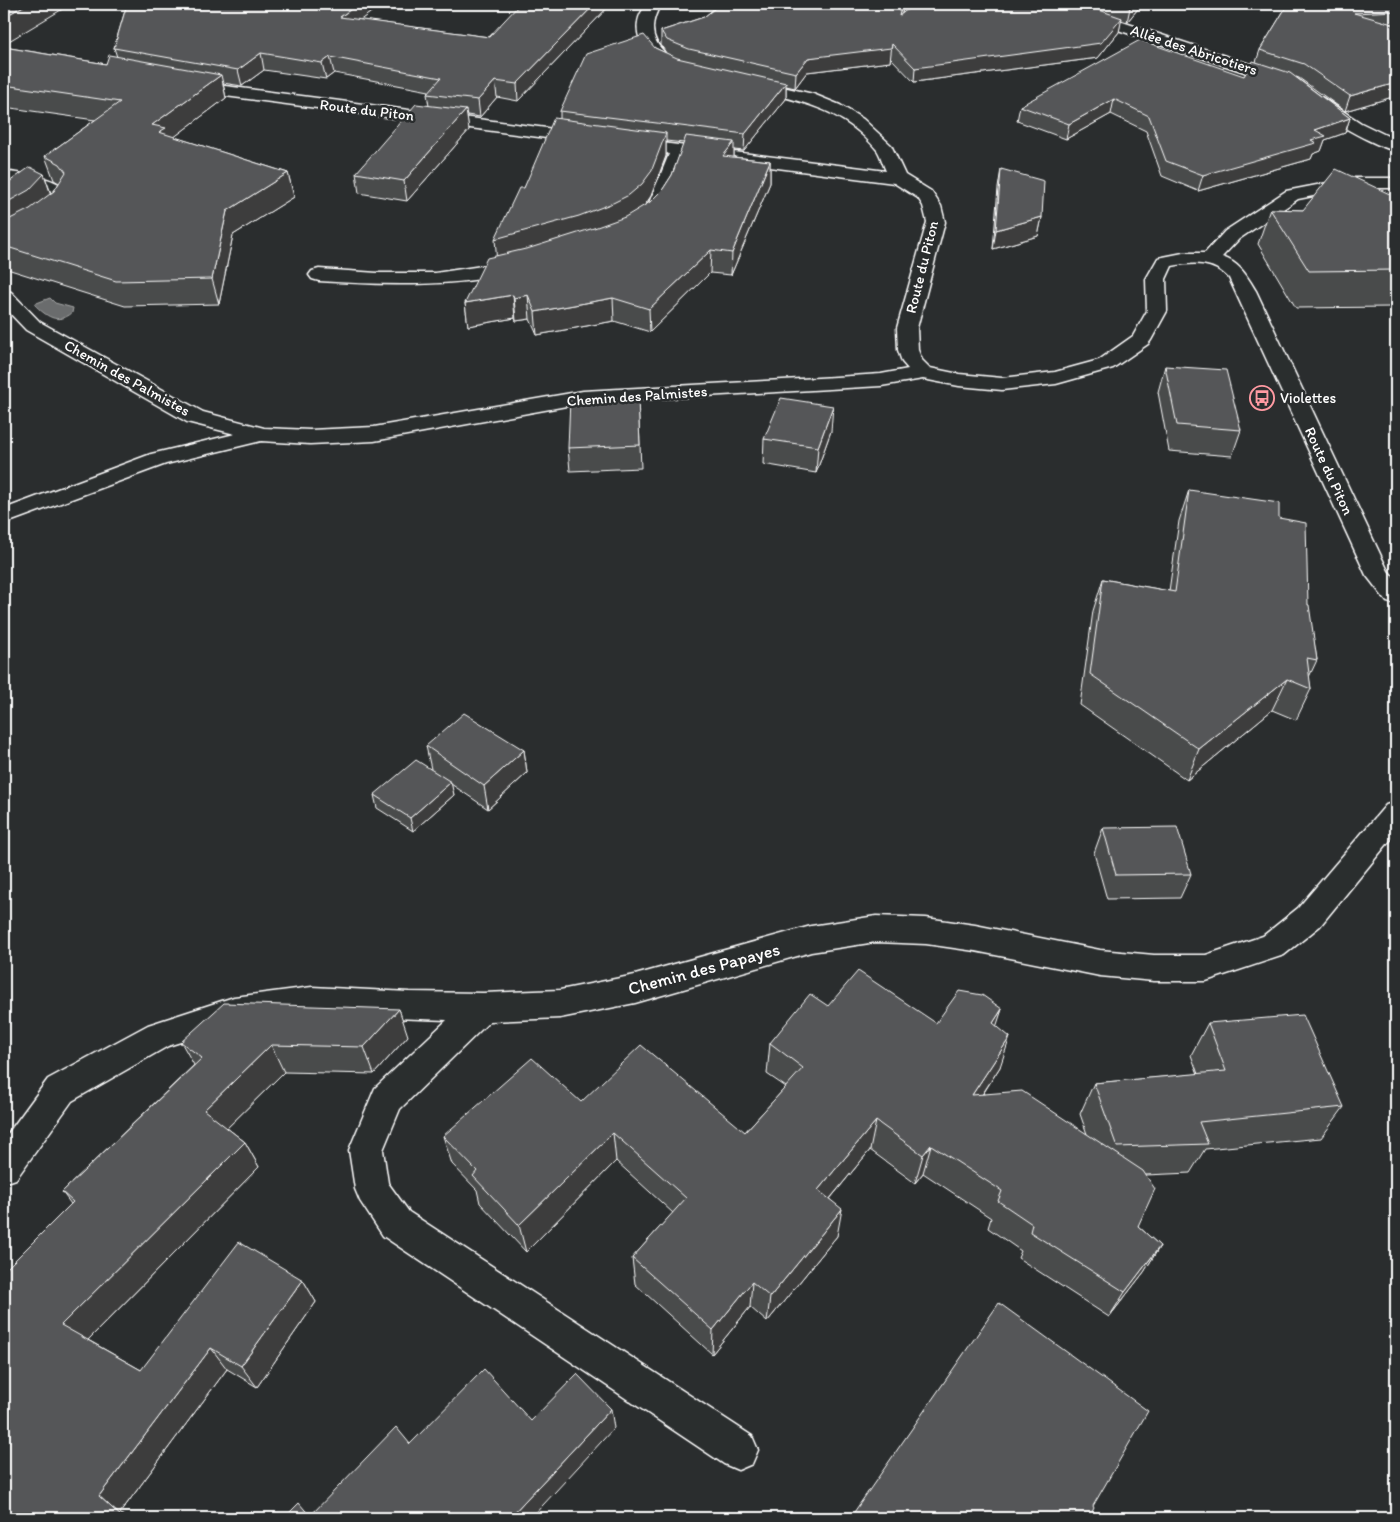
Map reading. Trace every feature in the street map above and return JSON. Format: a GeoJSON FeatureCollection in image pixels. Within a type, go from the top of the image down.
{"type":"FeatureCollection","features":[{"type":"Feature","properties":{"kind":"street"},"geometry":{"type":"LineString","coordinates":[[654,4],[645,21],[647,40],[661,59],[684,69]]}},
{"type":"Feature","properties":{"kind":"street","name":"Allée des Abricotiers"},"geometry":{"type":"LineString","coordinates":[[1067,4],[1069,7],[1090,16],[1292,83],[1352,126],[1376,139],[1396,146]]}},
{"type":"Feature","properties":{"kind":"street"},"geometry":{"type":"LineString","coordinates":[[731,80],[806,97],[834,108],[858,123],[885,149],[898,178]]}},
{"type":"Feature","properties":{"kind":"street","name":"Route du Piton"},"geometry":{"type":"LineString","coordinates":[[176,82],[225,91],[898,178],[914,185],[928,196],[934,208],[936,222],[907,328],[908,350],[912,362],[923,372],[959,380],[1002,384],[1056,378],[1106,364],[1141,340],[1157,311],[1156,279],[1165,262],[1184,257],[1210,258],[1234,272],[1246,291],[1378,575],[1396,596]]}},
{"type":"Feature","properties":{"kind":"street"},"geometry":{"type":"LineString","coordinates":[[634,226],[641,222],[657,206],[679,150]]}},
{"type":"Feature","properties":{"kind":"street"},"geometry":{"type":"LineString","coordinates":[[4,176],[57,189],[64,196],[61,206],[50,216],[4,243]]}},
{"type":"Feature","properties":{"kind":"street"},"geometry":{"type":"LineString","coordinates":[[1210,258],[1232,234],[1292,196],[1353,183],[1396,183]]}},
{"type":"Feature","properties":{"kind":"street"},"geometry":{"type":"LineString","coordinates":[[320,275],[377,279],[435,279],[494,271],[532,263]]}},
{"type":"Feature","properties":{"kind":"street","name":"Chemin des Palmistes"},"geometry":{"type":"LineString","coordinates":[[4,296],[34,326],[195,416],[263,435],[310,437],[374,434],[582,397],[836,384],[881,380],[923,372]]}},
{"type":"Feature","properties":{"kind":"street","name":"Chemin des Palmistes"},"geometry":{"type":"LineString","coordinates":[[4,517],[159,459],[263,435]]}},
{"type":"Feature","properties":{"kind":"street","name":"Chemin des Papayes"},"geometry":{"type":"LineString","coordinates":[[4,1167],[60,1090],[159,1035],[234,1011],[312,1001],[409,1006],[483,1007],[569,1002],[636,988],[811,939],[876,929],[926,931],[975,938],[1100,963],[1154,968],[1206,968],[1273,946],[1309,917],[1396,813]]}},
{"type":"Feature","properties":{"kind":"street"},"geometry":{"type":"LineString","coordinates":[[483,1007],[388,1099],[366,1150],[372,1189],[396,1224],[738,1450]]}},
{"type":"Feature","properties":{"kind":"shaded area"},"geometry":{"type":"Polygon","coordinates":[[[50,298],[55,303],[73,308],[72,313],[67,317],[52,318],[34,304],[50,298]]]}},
{"type":"Feature","properties":{"kind":"building"},"geometry":{"type":"Polygon","coordinates":[[[4,4],[27,4],[4,17],[4,4]]]}},
{"type":"Feature","properties":{"kind":"building"},"geometry":{"type":"Polygon","coordinates":[[[127,4],[358,4],[340,17],[489,37],[520,4],[595,4],[517,84],[495,81],[478,100],[427,94],[441,78],[330,57],[322,63],[261,53],[238,70],[114,48],[127,4]]]}},
{"type":"Feature","properties":{"kind":"building"},"geometry":{"type":"Polygon","coordinates":[[[720,4],[902,4],[899,16],[914,4],[1082,4],[1122,18],[1101,43],[915,68],[892,44],[891,48],[808,58],[796,73],[689,49],[667,40],[661,31],[704,17],[720,4]]]}},
{"type":"Feature","properties":{"kind":"building"},"geometry":{"type":"Polygon","coordinates":[[[1120,4],[1134,4],[1130,8],[1120,4]]]}},
{"type":"Feature","properties":{"kind":"building"},"geometry":{"type":"Polygon","coordinates":[[[1288,4],[1396,4],[1396,11],[1354,13],[1396,25],[1396,83],[1350,96],[1304,64],[1260,50],[1288,4]]]}},
{"type":"Feature","properties":{"kind":"building"},"geometry":{"type":"Polygon","coordinates":[[[644,35],[655,48],[677,58],[786,83],[745,134],[560,111],[586,54],[644,35]]]}},
{"type":"Feature","properties":{"kind":"building"},"geometry":{"type":"Polygon","coordinates":[[[1140,40],[1244,76],[1253,61],[1290,73],[1350,118],[1315,130],[1326,136],[1311,140],[1316,143],[1203,175],[1166,161],[1149,116],[1114,99],[1069,124],[1020,106],[1140,40]]]}},
{"type":"Feature","properties":{"kind":"building"},"geometry":{"type":"Polygon","coordinates":[[[4,47],[106,64],[109,55],[221,75],[152,125],[166,128],[159,132],[288,173],[227,211],[212,279],[116,281],[4,246],[4,222],[30,209],[54,191],[66,172],[60,164],[45,156],[120,102],[4,85],[4,47]]]}},
{"type":"Feature","properties":{"kind":"building"},"geometry":{"type":"Polygon","coordinates":[[[416,104],[466,110],[404,181],[356,173],[416,104]]]}},
{"type":"Feature","properties":{"kind":"building"},"geometry":{"type":"Polygon","coordinates":[[[554,118],[666,133],[651,172],[642,184],[629,195],[579,216],[495,239],[519,188],[524,188],[554,118]]]}},
{"type":"Feature","properties":{"kind":"building"},"geometry":{"type":"Polygon","coordinates":[[[686,136],[734,142],[723,156],[770,161],[732,253],[711,250],[649,309],[613,298],[535,312],[528,295],[514,298],[513,295],[465,303],[487,258],[530,248],[597,227],[625,217],[650,202],[663,189],[672,175],[686,136]]]}},
{"type":"Feature","properties":{"kind":"building"},"geometry":{"type":"Polygon","coordinates":[[[30,167],[44,174],[29,190],[4,204],[4,181],[9,182],[30,167]]]}},
{"type":"Feature","properties":{"kind":"building"},"geometry":{"type":"Polygon","coordinates":[[[1001,169],[1044,181],[1042,217],[996,230],[1001,169]]]}},
{"type":"Feature","properties":{"kind":"building"},"geometry":{"type":"Polygon","coordinates":[[[1336,169],[1396,197],[1396,270],[1309,271],[1270,209],[1303,210],[1336,169]]]}},
{"type":"Feature","properties":{"kind":"building"},"geometry":{"type":"Polygon","coordinates":[[[1165,366],[1226,370],[1241,430],[1177,425],[1165,366]]]}},
{"type":"Feature","properties":{"kind":"building"},"geometry":{"type":"Polygon","coordinates":[[[638,398],[640,445],[568,448],[570,399],[638,398]]]}},
{"type":"Feature","properties":{"kind":"building"},"geometry":{"type":"Polygon","coordinates":[[[781,398],[833,406],[818,447],[764,439],[781,398]]]}},
{"type":"Feature","properties":{"kind":"building"},"geometry":{"type":"Polygon","coordinates":[[[1189,490],[1279,503],[1279,518],[1306,523],[1308,605],[1317,660],[1307,658],[1311,689],[1287,679],[1199,749],[1090,674],[1103,579],[1175,592],[1189,490]]]}},
{"type":"Feature","properties":{"kind":"building"},"geometry":{"type":"Polygon","coordinates":[[[464,713],[524,750],[484,786],[426,746],[464,713]]]}},
{"type":"Feature","properties":{"kind":"building"},"geometry":{"type":"Polygon","coordinates":[[[416,760],[451,782],[410,818],[374,795],[416,760]]]}},
{"type":"Feature","properties":{"kind":"building"},"geometry":{"type":"Polygon","coordinates":[[[1177,827],[1191,874],[1116,875],[1103,828],[1177,827]]]}},
{"type":"Feature","properties":{"kind":"building"},"geometry":{"type":"Polygon","coordinates":[[[858,971],[936,1023],[959,991],[982,995],[1002,1009],[993,1023],[1010,1037],[972,1095],[1022,1091],[1143,1171],[1155,1189],[1138,1226],[1160,1246],[1125,1292],[1030,1232],[1032,1224],[998,1201],[1002,1191],[931,1145],[923,1155],[876,1121],[818,1190],[842,1209],[770,1297],[752,1282],[713,1330],[632,1258],[686,1198],[613,1133],[519,1225],[473,1176],[477,1171],[443,1136],[532,1058],[581,1102],[641,1045],[745,1132],[803,1068],[770,1043],[810,994],[828,1006],[858,971]]]}},
{"type":"Feature","properties":{"kind":"building"},"geometry":{"type":"Polygon","coordinates":[[[224,1003],[399,1009],[364,1047],[271,1045],[204,1110],[245,1142],[61,1325],[141,1370],[239,1242],[303,1280],[241,1366],[211,1348],[99,1496],[123,1518],[4,1518],[4,1271],[73,1202],[62,1192],[202,1058],[181,1042],[224,1003]]]}},
{"type":"Feature","properties":{"kind":"building"},"geometry":{"type":"Polygon","coordinates":[[[1303,1015],[1344,1107],[1199,1122],[1208,1144],[1117,1147],[1094,1083],[1226,1071],[1208,1023],[1303,1015]]]}},
{"type":"Feature","properties":{"kind":"building"},"geometry":{"type":"Polygon","coordinates":[[[999,1303],[1148,1411],[1093,1506],[1094,1508],[1089,1518],[850,1518],[999,1303]]]}},
{"type":"Feature","properties":{"kind":"building"},"geometry":{"type":"Polygon","coordinates":[[[484,1369],[531,1421],[577,1374],[611,1409],[509,1518],[475,1518],[473,1515],[470,1518],[284,1518],[299,1503],[310,1516],[396,1427],[410,1444],[484,1369]]]}},
{"type":"Feature","properties":{"kind":"building"},"geometry":{"type":"Polygon","coordinates":[[[209,1513],[217,1518],[205,1518],[209,1513]]]}},
{"type":"Feature","properties":{"kind":"place","name":"Violettes"},"geometry":{"type":"Point","coordinates":[1262,398]}}]}
